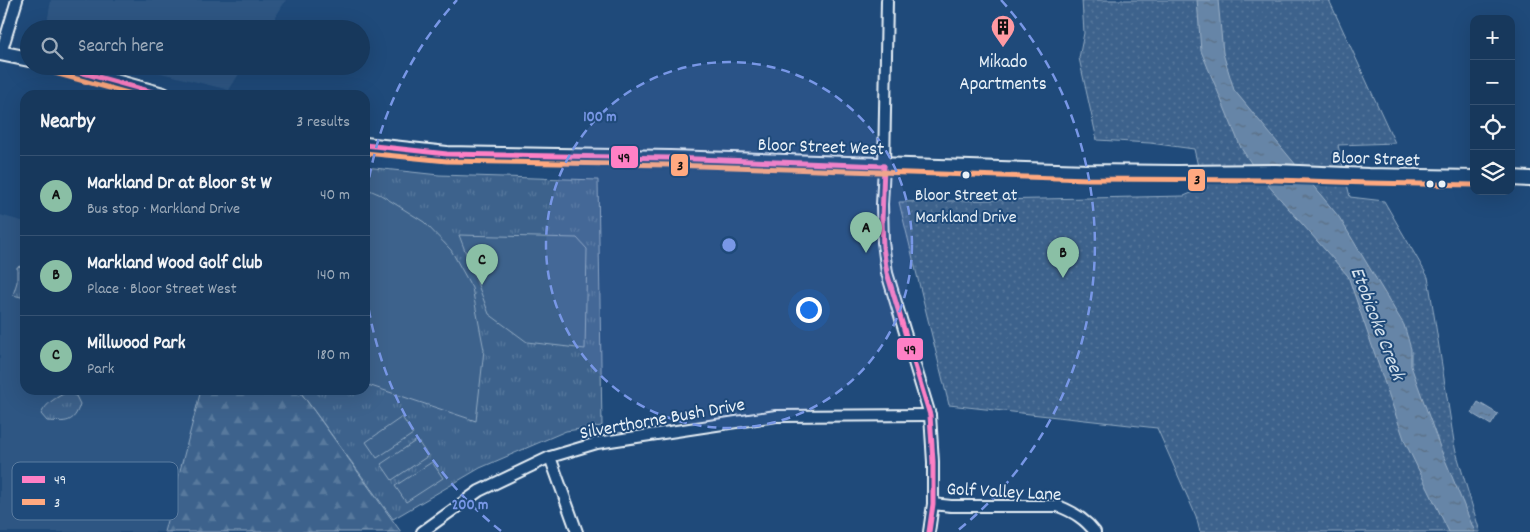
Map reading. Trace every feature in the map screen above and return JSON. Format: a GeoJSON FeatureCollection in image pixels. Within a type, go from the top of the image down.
{"type":"FeatureCollection","features":[{"type":"Feature","properties":{"kind":"main road"},"geometry":{"type":"LineString","coordinates":[[0,55],[20,58]]}},
{"type":"Feature","properties":{"kind":"main road"},"geometry":{"type":"LineString","coordinates":[[90,75],[144,90]]}},
{"type":"Feature","properties":{"kind":"main road","name":"Bloor Street West"},"geometry":{"type":"LineString","coordinates":[[370,146],[447,154],[670,158],[1088,172],[1276,172]]}},
{"type":"Feature","properties":{"kind":"main road","name":"Bloor Street"},"geometry":{"type":"LineString","coordinates":[[1276,172],[1470,178]]}},
{"type":"Feature","properties":{"kind":"main road"},"geometry":{"type":"LineString","coordinates":[[1515,178],[1530,179]]}},
{"type":"Feature","properties":{"kind":"street"},"geometry":{"type":"LineString","coordinates":[[0,55],[17,0]]}},
{"type":"Feature","properties":{"kind":"street"},"geometry":{"type":"LineString","coordinates":[[888,0],[882,204],[884,258],[930,415],[933,504],[929,532]]}},
{"type":"Feature","properties":{"kind":"street","name":"Silverthorne Bush Drive"},"geometry":{"type":"LineString","coordinates":[[422,532],[479,491],[550,457],[597,443],[776,416],[930,415]]}},
{"type":"Feature","properties":{"kind":"street"},"geometry":{"type":"LineString","coordinates":[[550,457],[577,532]]}},
{"type":"Feature","properties":{"kind":"street","name":"Golf Valley Lane"},"geometry":{"type":"LineString","coordinates":[[933,504],[951,506],[1058,506],[1081,517],[1095,532]]}},
{"type":"Feature","properties":{"kind":"shaded area"},"geometry":{"type":"Polygon","coordinates":[[[51,0],[286,0],[274,20],[48,20],[51,0]]]}},
{"type":"Feature","properties":{"kind":"shaded area"},"geometry":{"type":"Polygon","coordinates":[[[169,75],[238,75],[229,90],[169,75]]]}},
{"type":"Feature","properties":{"kind":"shaded area"},"geometry":{"type":"Polygon","coordinates":[[[0,215],[20,221],[20,395],[200,395],[178,478],[178,462],[12,462],[12,520],[167,520],[164,532],[0,532],[0,215]]]}},
{"type":"Feature","properties":{"kind":"green space"},"geometry":{"type":"Polygon","coordinates":[[[1082,0],[1329,0],[1395,143],[1338,145],[1350,197],[1384,201],[1428,277],[1455,448],[1480,532],[1200,532],[1196,516],[1157,428],[949,405],[899,202],[1184,196],[1203,188],[1194,149],[1150,143],[1097,140],[1079,58],[1084,33],[1082,0]]]}},
{"type":"Feature","properties":{"kind":"green space"},"geometry":{"type":"Polygon","coordinates":[[[370,168],[439,175],[598,180],[602,426],[566,431],[480,468],[393,519],[303,395],[370,395],[370,168]]]}},
{"type":"Feature","properties":{"kind":"green space"},"geometry":{"type":"Polygon","coordinates":[[[370,190],[424,222],[451,250],[472,288],[484,350],[476,421],[370,386],[370,190]]]}},
{"type":"Feature","properties":{"kind":"green space"},"geometry":{"type":"Polygon","coordinates":[[[459,235],[577,238],[587,249],[585,349],[527,342],[489,314],[459,235]]]}},
{"type":"Feature","properties":{"kind":"green space"},"geometry":{"type":"Polygon","coordinates":[[[20,266],[20,297],[13,295],[17,282],[17,267],[20,266]]]}},
{"type":"Feature","properties":{"kind":"green space"},"geometry":{"type":"Polygon","coordinates":[[[62,395],[74,395],[80,404],[78,411],[72,418],[64,421],[47,421],[41,414],[52,401],[62,395]]]}},
{"type":"Feature","properties":{"kind":"green space"},"geometry":{"type":"Polygon","coordinates":[[[200,395],[303,395],[401,532],[164,532],[167,520],[178,520],[178,478],[200,395]]]}},
{"type":"Feature","properties":{"kind":"green space"},"geometry":{"type":"Polygon","coordinates":[[[402,417],[413,434],[377,458],[366,442],[402,417]]]}},
{"type":"Feature","properties":{"kind":"green space"},"geometry":{"type":"Polygon","coordinates":[[[417,440],[428,456],[392,480],[381,464],[417,440]]]}},
{"type":"Feature","properties":{"kind":"green space"},"geometry":{"type":"Polygon","coordinates":[[[432,462],[443,478],[406,502],[395,486],[432,462]]]}},
{"type":"Feature","properties":{"kind":"water","name":"Etobicoke Creek"},"geometry":{"type":"Polygon","coordinates":[[[1197,0],[1218,0],[1223,53],[1234,90],[1339,217],[1404,325],[1411,349],[1411,366],[1441,450],[1475,532],[1449,532],[1405,442],[1348,276],[1259,175],[1241,148],[1201,51],[1197,0]]]}},
{"type":"Feature","properties":{"kind":"water"},"geometry":{"type":"Polygon","coordinates":[[[1478,402],[1498,414],[1491,425],[1471,413],[1478,402]]]}},
{"type":"Feature","properties":{"kind":"transit line","name":"3"},"geometry":{"type":"LineString","coordinates":[[62,75],[117,90]]}},
{"type":"Feature","properties":{"kind":"transit line","name":"49"},"geometry":{"type":"LineString","coordinates":[[91,75],[145,90]]}},
{"type":"Feature","properties":{"kind":"transit line","name":"49"},"geometry":{"type":"LineString","coordinates":[[370,146],[447,154],[670,158],[884,166]]}},
{"type":"Feature","properties":{"kind":"transit line","name":"3"},"geometry":{"type":"LineString","coordinates":[[370,153],[447,161],[670,165],[1088,179],[1276,180],[1470,185]]}},
{"type":"Feature","properties":{"kind":"transit line","name":"49"},"geometry":{"type":"LineString","coordinates":[[884,166],[882,220],[883,247],[887,273],[930,415],[933,504],[929,532]]}},
{"type":"Feature","properties":{"kind":"place","name":"Mikado Apartments"},"geometry":{"type":"Point","coordinates":[1003,48]}},
{"type":"Feature","properties":{"kind":"place","name":"Bloor Street at Markland Drive"},"geometry":{"type":"Point","coordinates":[966,175]}},
{"type":"Feature","properties":{"kind":"place","name":"Markland Dr at Bloor St W"},"geometry":{"type":"Point","coordinates":[866,253]}},
{"type":"Feature","properties":{"kind":"place","name":"Markland Wood Golf Club"},"geometry":{"type":"Point","coordinates":[1063,278]}},
{"type":"Feature","properties":{"kind":"place","name":"Millwood Park"},"geometry":{"type":"Point","coordinates":[482,285]}}]}
